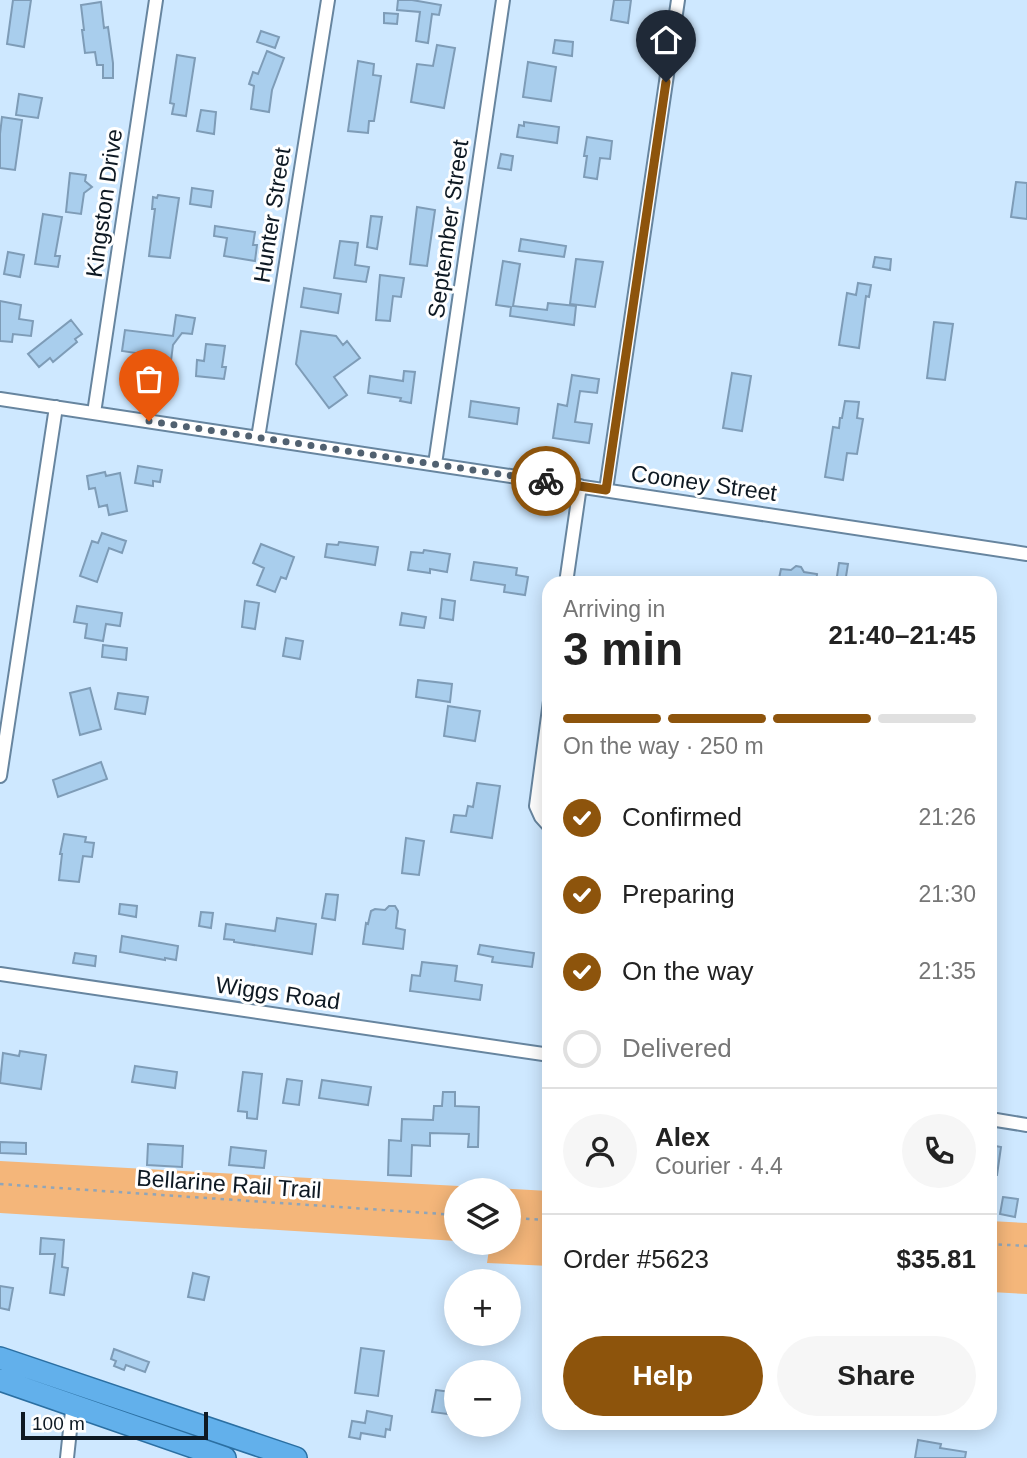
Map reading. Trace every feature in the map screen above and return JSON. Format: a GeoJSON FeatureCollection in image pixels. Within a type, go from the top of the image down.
{"type":"FeatureCollection","features":[{"type":"Feature","properties":{"kind":"highway"},"geometry":{"type":"LineString","coordinates":[[0,1358],[296,1458]]}},
{"type":"Feature","properties":{"kind":"highway"},"geometry":{"type":"LineString","coordinates":[[0,1380],[225,1458]]}},
{"type":"Feature","properties":{"kind":"street","name":"Kingston Drive"},"geometry":{"type":"LineString","coordinates":[[94,413],[156,0]]}},
{"type":"Feature","properties":{"kind":"street","name":"Hunter Street"},"geometry":{"type":"LineString","coordinates":[[258,438],[328,0]]}},
{"type":"Feature","properties":{"kind":"street","name":"September Street"},"geometry":{"type":"LineString","coordinates":[[435,464],[503,0]]}},
{"type":"Feature","properties":{"kind":"street"},"geometry":{"type":"LineString","coordinates":[[606,490],[678,0]]}},
{"type":"Feature","properties":{"kind":"street","name":"Cooney Street"},"geometry":{"type":"LineString","coordinates":[[0,399],[1027,554]]}},
{"type":"Feature","properties":{"kind":"street"},"geometry":{"type":"LineString","coordinates":[[0,776],[56,407]]}},
{"type":"Feature","properties":{"kind":"street"},"geometry":{"type":"LineString","coordinates":[[567,576],[580,486]]}},
{"type":"Feature","properties":{"kind":"street"},"geometry":{"type":"LineString","coordinates":[[542,761],[536,806],[542,818]]}},
{"type":"Feature","properties":{"kind":"street","name":"Wiggs Road"},"geometry":{"type":"LineString","coordinates":[[0,974],[542,1054]]}},
{"type":"Feature","properties":{"kind":"street"},"geometry":{"type":"LineString","coordinates":[[997,1120],[1027,1125]]}},
{"type":"Feature","properties":{"kind":"street"},"geometry":{"type":"LineString","coordinates":[[67,1458],[75,1384]]}},
{"type":"Feature","properties":{"kind":"path","name":"Bellarine Rail Trail"},"geometry":{"type":"LineString","coordinates":[[0,1184],[444,1214]]}},
{"type":"Feature","properties":{"kind":"path"},"geometry":{"type":"LineString","coordinates":[[521,1219],[542,1220]]}},
{"type":"Feature","properties":{"kind":"path"},"geometry":{"type":"LineString","coordinates":[[997,1244],[1027,1246]]}},
{"type":"Feature","properties":{"kind":"shaded area"},"geometry":{"type":"Polygon","coordinates":[[[0,1161],[444,1185],[444,1240],[0,1213],[0,1161]]]}},
{"type":"Feature","properties":{"kind":"shaded area"},"geometry":{"type":"Polygon","coordinates":[[[521,1189],[542,1191],[542,1266],[487,1263],[488,1255],[521,1255],[521,1189]]]}},
{"type":"Feature","properties":{"kind":"shaded area"},"geometry":{"type":"Polygon","coordinates":[[[997,1221],[1027,1223],[1027,1294],[997,1292],[997,1221]]]}},
{"type":"Feature","properties":{"kind":"building"},"geometry":{"type":"Polygon","coordinates":[[[13,0],[31,0],[24,47],[7,44],[13,0]]]}},
{"type":"Feature","properties":{"kind":"building"},"geometry":{"type":"Polygon","coordinates":[[[398,0],[441,5],[439,15],[432,14],[428,43],[416,41],[420,12],[397,10],[398,0]]]}},
{"type":"Feature","properties":{"kind":"building"},"geometry":{"type":"Polygon","coordinates":[[[614,0],[631,0],[628,23],[611,20],[614,0]]]}},
{"type":"Feature","properties":{"kind":"building"},"geometry":{"type":"Polygon","coordinates":[[[101,2],[104,28],[108,27],[113,78],[103,78],[103,65],[97,65],[95,52],[85,53],[81,5],[101,2]]]}},
{"type":"Feature","properties":{"kind":"building"},"geometry":{"type":"Polygon","coordinates":[[[384,13],[398,14],[397,24],[384,23],[384,13]]]}},
{"type":"Feature","properties":{"kind":"building"},"geometry":{"type":"Polygon","coordinates":[[[261,31],[279,37],[275,48],[257,42],[261,31]]]}},
{"type":"Feature","properties":{"kind":"building"},"geometry":{"type":"Polygon","coordinates":[[[555,40],[573,42],[572,56],[553,53],[555,40]]]}},
{"type":"Feature","properties":{"kind":"building"},"geometry":{"type":"Polygon","coordinates":[[[437,45],[455,48],[444,108],[411,102],[417,64],[433,66],[437,45]]]}},
{"type":"Feature","properties":{"kind":"building"},"geometry":{"type":"Polygon","coordinates":[[[267,51],[284,58],[272,90],[269,112],[251,109],[254,86],[249,84],[253,72],[258,74],[267,51]]]}},
{"type":"Feature","properties":{"kind":"building"},"geometry":{"type":"Polygon","coordinates":[[[177,55],[195,58],[186,116],[172,114],[174,104],[170,103],[177,55]]]}},
{"type":"Feature","properties":{"kind":"building"},"geometry":{"type":"Polygon","coordinates":[[[358,61],[374,64],[373,75],[381,76],[374,121],[369,121],[368,133],[348,131],[358,61]]]}},
{"type":"Feature","properties":{"kind":"building"},"geometry":{"type":"Polygon","coordinates":[[[528,62],[556,67],[551,101],[523,97],[528,62]]]}},
{"type":"Feature","properties":{"kind":"building"},"geometry":{"type":"Polygon","coordinates":[[[19,94],[42,98],[38,118],[16,115],[19,94]]]}},
{"type":"Feature","properties":{"kind":"building"},"geometry":{"type":"Polygon","coordinates":[[[201,110],[216,112],[214,134],[197,131],[201,110]]]}},
{"type":"Feature","properties":{"kind":"building"},"geometry":{"type":"Polygon","coordinates":[[[2,117],[22,120],[15,170],[0,168],[2,117]]]}},
{"type":"Feature","properties":{"kind":"building"},"geometry":{"type":"Polygon","coordinates":[[[524,122],[559,127],[557,143],[517,137],[519,125],[524,126],[524,122]]]}},
{"type":"Feature","properties":{"kind":"building"},"geometry":{"type":"Polygon","coordinates":[[[587,137],[612,141],[610,159],[600,158],[597,179],[584,177],[587,137]]]}},
{"type":"Feature","properties":{"kind":"building"},"geometry":{"type":"Polygon","coordinates":[[[501,154],[513,156],[511,170],[498,168],[501,154]]]}},
{"type":"Feature","properties":{"kind":"building"},"geometry":{"type":"Polygon","coordinates":[[[70,173],[86,175],[85,181],[92,187],[84,193],[81,214],[66,212],[70,173]]]}},
{"type":"Feature","properties":{"kind":"building"},"geometry":{"type":"Polygon","coordinates":[[[1016,182],[1027,183],[1027,219],[1011,217],[1016,182]]]}},
{"type":"Feature","properties":{"kind":"building"},"geometry":{"type":"Polygon","coordinates":[[[192,188],[213,191],[211,207],[190,204],[192,188]]]}},
{"type":"Feature","properties":{"kind":"building"},"geometry":{"type":"Polygon","coordinates":[[[158,195],[179,198],[170,258],[149,256],[155,209],[152,209],[153,197],[157,198],[158,195]]]}},
{"type":"Feature","properties":{"kind":"building"},"geometry":{"type":"Polygon","coordinates":[[[417,207],[435,210],[427,266],[410,264],[417,207]]]}},
{"type":"Feature","properties":{"kind":"building"},"geometry":{"type":"Polygon","coordinates":[[[43,214],[62,217],[55,256],[60,256],[58,267],[35,264],[43,214]]]}},
{"type":"Feature","properties":{"kind":"building"},"geometry":{"type":"Polygon","coordinates":[[[371,216],[382,217],[377,249],[367,247],[371,216]]]}},
{"type":"Feature","properties":{"kind":"building"},"geometry":{"type":"Polygon","coordinates":[[[215,226],[255,232],[255,261],[224,256],[227,238],[214,236],[215,226]]]}},
{"type":"Feature","properties":{"kind":"building"},"geometry":{"type":"Polygon","coordinates":[[[521,239],[566,246],[564,257],[519,251],[521,239]]]}},
{"type":"Feature","properties":{"kind":"building"},"geometry":{"type":"Polygon","coordinates":[[[340,241],[358,243],[355,265],[369,267],[366,282],[334,278],[340,241]]]}},
{"type":"Feature","properties":{"kind":"building"},"geometry":{"type":"Polygon","coordinates":[[[8,252],[24,255],[20,277],[4,274],[8,252]]]}},
{"type":"Feature","properties":{"kind":"building"},"geometry":{"type":"Polygon","coordinates":[[[875,257],[891,259],[890,270],[873,267],[875,257]]]}},
{"type":"Feature","properties":{"kind":"building"},"geometry":{"type":"Polygon","coordinates":[[[576,259],[603,262],[595,307],[570,304],[576,259]]]}},
{"type":"Feature","properties":{"kind":"building"},"geometry":{"type":"Polygon","coordinates":[[[503,261],[520,264],[513,306],[547,310],[548,303],[576,306],[574,325],[510,316],[511,307],[496,305],[503,261]]]}},
{"type":"Feature","properties":{"kind":"building"},"geometry":{"type":"Polygon","coordinates":[[[380,275],[404,278],[401,297],[393,296],[390,321],[376,320],[380,275]]]}},
{"type":"Feature","properties":{"kind":"building"},"geometry":{"type":"Polygon","coordinates":[[[858,283],[871,285],[869,297],[866,296],[859,348],[839,345],[847,293],[856,295],[858,283]]]}},
{"type":"Feature","properties":{"kind":"building"},"geometry":{"type":"Polygon","coordinates":[[[304,288],[341,294],[338,313],[301,307],[304,288]]]}},
{"type":"Feature","properties":{"kind":"building"},"geometry":{"type":"Polygon","coordinates":[[[0,301],[21,305],[19,319],[33,321],[31,336],[13,334],[12,342],[0,341],[0,301]]]}},
{"type":"Feature","properties":{"kind":"building"},"geometry":{"type":"Polygon","coordinates":[[[176,315],[195,318],[192,334],[182,333],[173,345],[171,361],[160,360],[158,375],[145,374],[146,360],[135,358],[136,353],[122,351],[125,330],[173,336],[176,315]]]}},
{"type":"Feature","properties":{"kind":"building"},"geometry":{"type":"Polygon","coordinates":[[[71,320],[82,334],[75,339],[77,342],[53,362],[50,358],[39,367],[28,354],[71,320]]]}},
{"type":"Feature","properties":{"kind":"building"},"geometry":{"type":"Polygon","coordinates":[[[934,322],[953,324],[945,380],[927,378],[934,322]]]}},
{"type":"Feature","properties":{"kind":"building"},"geometry":{"type":"Polygon","coordinates":[[[301,331],[336,336],[343,345],[347,341],[360,358],[334,377],[347,395],[329,408],[296,364],[301,331]]]}},
{"type":"Feature","properties":{"kind":"building"},"geometry":{"type":"Polygon","coordinates":[[[206,344],[225,346],[222,367],[226,367],[224,379],[196,376],[197,360],[204,361],[206,344]]]}},
{"type":"Feature","properties":{"kind":"building"},"geometry":{"type":"Polygon","coordinates":[[[404,371],[415,372],[411,403],[400,401],[401,398],[368,393],[370,376],[403,381],[404,371]]]}},
{"type":"Feature","properties":{"kind":"building"},"geometry":{"type":"Polygon","coordinates":[[[732,373],[751,376],[742,431],[723,428],[732,373]]]}},
{"type":"Feature","properties":{"kind":"building"},"geometry":{"type":"Polygon","coordinates":[[[572,375],[599,379],[597,393],[580,391],[575,422],[592,424],[589,443],[553,438],[558,404],[567,406],[572,375]]]}},
{"type":"Feature","properties":{"kind":"building"},"geometry":{"type":"Polygon","coordinates":[[[471,401],[519,408],[517,424],[469,417],[471,401]]]}},
{"type":"Feature","properties":{"kind":"building"},"geometry":{"type":"Polygon","coordinates":[[[845,401],[859,402],[857,418],[863,419],[857,454],[847,453],[843,480],[825,477],[833,427],[839,428],[845,401]]]}},
{"type":"Feature","properties":{"kind":"building"},"geometry":{"type":"Polygon","coordinates":[[[138,466],[162,470],[160,482],[153,481],[153,486],[135,483],[138,466]]]}},
{"type":"Feature","properties":{"kind":"building"},"geometry":{"type":"Polygon","coordinates":[[[105,472],[106,476],[120,473],[127,511],[109,515],[107,505],[99,507],[95,488],[89,489],[87,476],[105,472]]]}},
{"type":"Feature","properties":{"kind":"building"},"geometry":{"type":"Polygon","coordinates":[[[102,533],[126,541],[122,553],[109,548],[97,582],[80,576],[92,541],[98,543],[102,533]]]}},
{"type":"Feature","properties":{"kind":"building"},"geometry":{"type":"Polygon","coordinates":[[[339,542],[378,547],[375,565],[325,557],[327,544],[338,545],[339,542]]]}},
{"type":"Feature","properties":{"kind":"building"},"geometry":{"type":"Polygon","coordinates":[[[261,544],[294,557],[286,579],[281,577],[275,592],[257,585],[264,568],[253,563],[261,544]]]}},
{"type":"Feature","properties":{"kind":"building"},"geometry":{"type":"Polygon","coordinates":[[[424,550],[450,554],[447,572],[430,569],[430,573],[408,570],[411,552],[423,553],[424,550]]]}},
{"type":"Feature","properties":{"kind":"building"},"geometry":{"type":"Polygon","coordinates":[[[474,562],[517,568],[516,575],[528,577],[525,595],[504,592],[505,585],[471,580],[474,562]]]}},
{"type":"Feature","properties":{"kind":"building"},"geometry":{"type":"Polygon","coordinates":[[[839,563],[848,564],[846,576],[837,576],[839,563]]]}},
{"type":"Feature","properties":{"kind":"building"},"geometry":{"type":"Polygon","coordinates":[[[796,566],[801,567],[804,572],[817,576],[780,576],[781,569],[791,570],[796,566]]]}},
{"type":"Feature","properties":{"kind":"building"},"geometry":{"type":"Polygon","coordinates":[[[442,599],[455,601],[453,620],[440,618],[442,599]]]}},
{"type":"Feature","properties":{"kind":"building"},"geometry":{"type":"Polygon","coordinates":[[[245,601],[259,603],[255,629],[242,627],[245,601]]]}},
{"type":"Feature","properties":{"kind":"building"},"geometry":{"type":"Polygon","coordinates":[[[77,606],[122,613],[120,626],[106,624],[103,641],[85,638],[87,624],[74,622],[77,606]]]}},
{"type":"Feature","properties":{"kind":"building"},"geometry":{"type":"Polygon","coordinates":[[[402,613],[426,617],[424,628],[400,625],[402,613]]]}},
{"type":"Feature","properties":{"kind":"building"},"geometry":{"type":"Polygon","coordinates":[[[286,638],[303,641],[300,659],[283,656],[286,638]]]}},
{"type":"Feature","properties":{"kind":"building"},"geometry":{"type":"Polygon","coordinates":[[[103,645],[127,648],[126,660],[102,657],[103,645]]]}},
{"type":"Feature","properties":{"kind":"building"},"geometry":{"type":"Polygon","coordinates":[[[418,680],[452,684],[450,702],[416,697],[418,680]]]}},
{"type":"Feature","properties":{"kind":"building"},"geometry":{"type":"Polygon","coordinates":[[[90,688],[101,729],[80,735],[70,693],[90,688]]]}},
{"type":"Feature","properties":{"kind":"building"},"geometry":{"type":"Polygon","coordinates":[[[118,693],[148,697],[145,714],[115,709],[118,693]]]}},
{"type":"Feature","properties":{"kind":"building"},"geometry":{"type":"Polygon","coordinates":[[[448,706],[480,711],[475,741],[444,736],[448,706]]]}},
{"type":"Feature","properties":{"kind":"building"},"geometry":{"type":"Polygon","coordinates":[[[101,762],[107,779],[58,797],[53,780],[101,762]]]}},
{"type":"Feature","properties":{"kind":"building"},"geometry":{"type":"Polygon","coordinates":[[[477,783],[500,786],[492,838],[451,832],[454,815],[466,816],[468,806],[473,807],[477,783]]]}},
{"type":"Feature","properties":{"kind":"building"},"geometry":{"type":"Polygon","coordinates":[[[64,834],[86,837],[85,842],[94,843],[92,857],[83,856],[79,882],[59,880],[64,834]]]}},
{"type":"Feature","properties":{"kind":"building"},"geometry":{"type":"Polygon","coordinates":[[[406,838],[424,841],[419,875],[402,873],[406,838]]]}},
{"type":"Feature","properties":{"kind":"building"},"geometry":{"type":"Polygon","coordinates":[[[326,894],[338,895],[335,920],[322,918],[326,894]]]}},
{"type":"Feature","properties":{"kind":"building"},"geometry":{"type":"Polygon","coordinates":[[[120,904],[137,906],[136,917],[119,914],[120,904]]]}},
{"type":"Feature","properties":{"kind":"building"},"geometry":{"type":"Polygon","coordinates":[[[389,906],[395,906],[398,911],[396,928],[405,930],[403,949],[363,944],[371,911],[385,910],[389,906]]]}},
{"type":"Feature","properties":{"kind":"building"},"geometry":{"type":"Polygon","coordinates":[[[201,912],[213,913],[211,928],[199,926],[201,912]]]}},
{"type":"Feature","properties":{"kind":"building"},"geometry":{"type":"Polygon","coordinates":[[[277,918],[316,924],[312,954],[224,939],[226,924],[275,931],[277,918]]]}},
{"type":"Feature","properties":{"kind":"building"},"geometry":{"type":"Polygon","coordinates":[[[122,936],[178,946],[176,960],[120,952],[122,936]]]}},
{"type":"Feature","properties":{"kind":"building"},"geometry":{"type":"Polygon","coordinates":[[[480,945],[534,953],[532,967],[492,962],[493,957],[478,954],[480,945]]]}},
{"type":"Feature","properties":{"kind":"building"},"geometry":{"type":"Polygon","coordinates":[[[75,953],[96,956],[95,966],[73,963],[75,953]]]}},
{"type":"Feature","properties":{"kind":"building"},"geometry":{"type":"Polygon","coordinates":[[[422,962],[457,966],[455,981],[482,985],[480,1000],[410,991],[412,975],[420,976],[422,962]]]}},
{"type":"Feature","properties":{"kind":"building"},"geometry":{"type":"Polygon","coordinates":[[[20,1051],[46,1055],[41,1089],[0,1083],[3,1053],[19,1056],[20,1051]]]}},
{"type":"Feature","properties":{"kind":"building"},"geometry":{"type":"Polygon","coordinates":[[[135,1066],[177,1072],[175,1088],[132,1082],[135,1066]]]}},
{"type":"Feature","properties":{"kind":"building"},"geometry":{"type":"Polygon","coordinates":[[[243,1072],[262,1074],[257,1119],[247,1118],[247,1112],[238,1111],[243,1072]]]}},
{"type":"Feature","properties":{"kind":"building"},"geometry":{"type":"Polygon","coordinates":[[[287,1079],[302,1081],[299,1105],[283,1103],[287,1079]]]}},
{"type":"Feature","properties":{"kind":"building"},"geometry":{"type":"Polygon","coordinates":[[[322,1080],[371,1087],[368,1105],[319,1098],[322,1080]]]}},
{"type":"Feature","properties":{"kind":"building"},"geometry":{"type":"Polygon","coordinates":[[[443,1092],[455,1092],[455,1106],[479,1107],[478,1147],[468,1147],[469,1134],[430,1133],[430,1146],[412,1145],[411,1176],[388,1175],[389,1140],[401,1141],[402,1119],[433,1120],[434,1106],[442,1106],[443,1092]]]}},
{"type":"Feature","properties":{"kind":"building"},"geometry":{"type":"Polygon","coordinates":[[[0,1142],[26,1143],[26,1154],[0,1153],[0,1142]]]}},
{"type":"Feature","properties":{"kind":"building"},"geometry":{"type":"Polygon","coordinates":[[[148,1144],[183,1146],[182,1167],[147,1165],[148,1144]]]}},
{"type":"Feature","properties":{"kind":"building"},"geometry":{"type":"Polygon","coordinates":[[[997,1146],[1001,1147],[997,1175],[997,1146]]]}},
{"type":"Feature","properties":{"kind":"building"},"geometry":{"type":"Polygon","coordinates":[[[231,1147],[266,1151],[264,1168],[229,1165],[231,1147]]]}},
{"type":"Feature","properties":{"kind":"building"},"geometry":{"type":"Polygon","coordinates":[[[1003,1197],[1018,1199],[1015,1217],[1000,1214],[1003,1197]]]}},
{"type":"Feature","properties":{"kind":"building"},"geometry":{"type":"Polygon","coordinates":[[[41,1238],[64,1240],[62,1267],[68,1268],[64,1295],[50,1293],[55,1254],[40,1254],[41,1238]]]}},
{"type":"Feature","properties":{"kind":"building"},"geometry":{"type":"Polygon","coordinates":[[[193,1273],[209,1277],[204,1300],[188,1297],[193,1273]]]}},
{"type":"Feature","properties":{"kind":"building"},"geometry":{"type":"Polygon","coordinates":[[[0,1286],[13,1288],[9,1310],[0,1308],[0,1286]]]}},
{"type":"Feature","properties":{"kind":"building"},"geometry":{"type":"Polygon","coordinates":[[[361,1348],[384,1351],[378,1396],[355,1393],[361,1348]]]}},
{"type":"Feature","properties":{"kind":"building"},"geometry":{"type":"Polygon","coordinates":[[[114,1349],[149,1362],[145,1372],[126,1365],[124,1370],[114,1366],[116,1361],[111,1359],[114,1349]]]}},
{"type":"Feature","properties":{"kind":"building"},"geometry":{"type":"Polygon","coordinates":[[[436,1390],[444,1391],[444,1414],[432,1412],[436,1390]]]}},
{"type":"Feature","properties":{"kind":"building"},"geometry":{"type":"Polygon","coordinates":[[[367,1411],[392,1416],[390,1430],[386,1429],[385,1437],[361,1433],[360,1439],[349,1437],[352,1421],[365,1423],[367,1411]]]}},
{"type":"Feature","properties":{"kind":"building"},"geometry":{"type":"Polygon","coordinates":[[[918,1440],[941,1444],[940,1448],[966,1452],[965,1458],[915,1458],[918,1440]]]}},
{"type":"Feature","properties":{"kind":"way so far"},"geometry":{"type":"LineString","coordinates":[[149,421],[546,481]]}},
{"type":"Feature","properties":{"kind":"route"},"geometry":{"type":"LineString","coordinates":[[546,481],[606,490],[666,82]]}}]}
